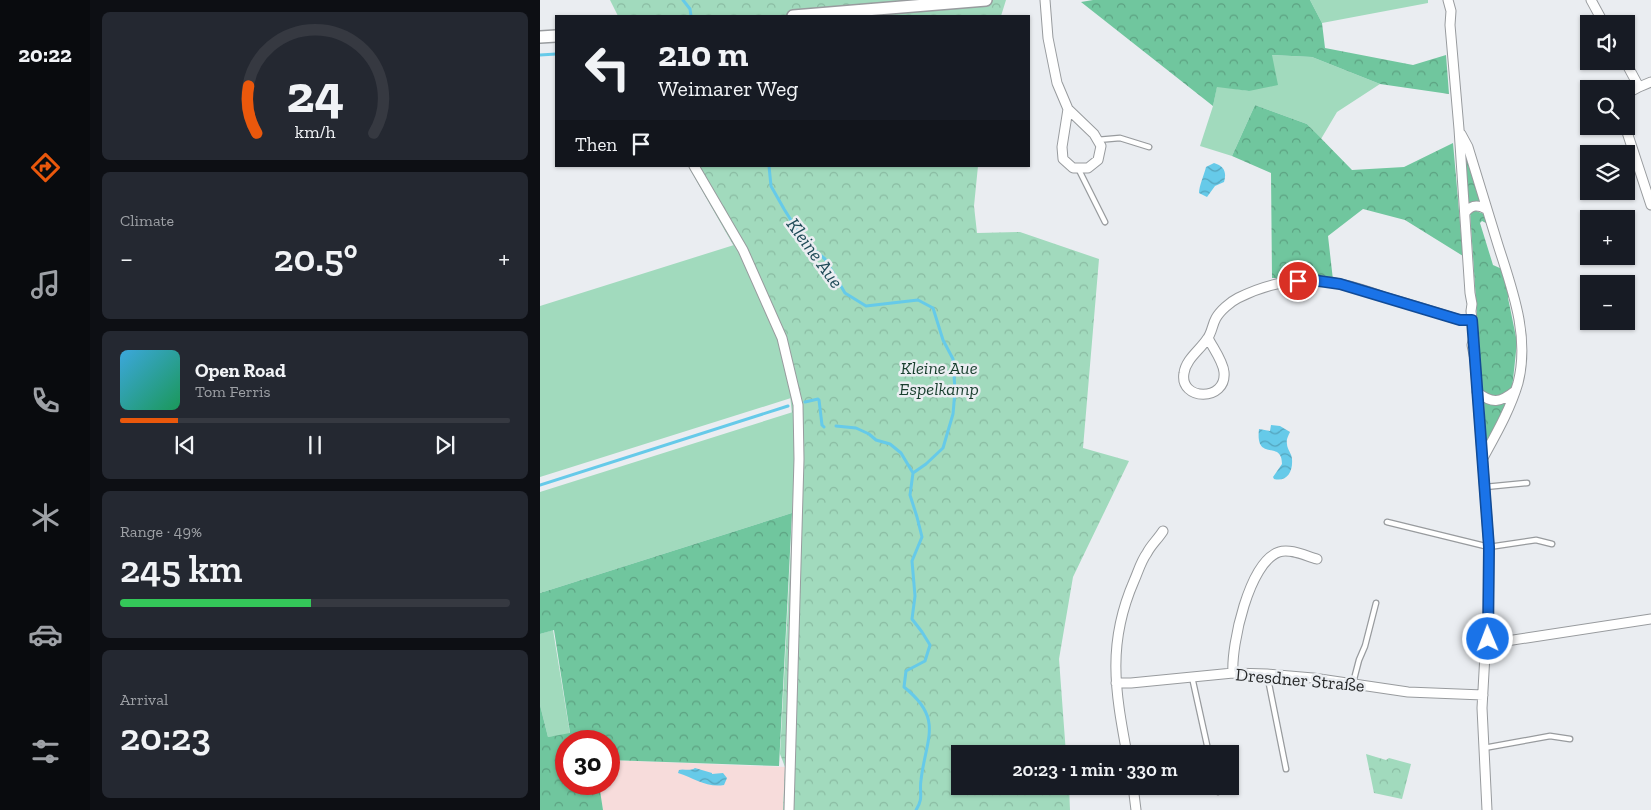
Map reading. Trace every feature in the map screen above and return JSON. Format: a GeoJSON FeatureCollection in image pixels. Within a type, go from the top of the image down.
{"type":"FeatureCollection","features":[{"type":"Feature","properties":{"kind":"street"},"geometry":{"type":"LineString","coordinates":[[805,15],[986,0]]}},
{"type":"Feature","properties":{"kind":"street"},"geometry":{"type":"LineString","coordinates":[[1044,0],[1048,38],[1057,83],[1068,109],[1094,134],[1101,146],[1098,160],[1088,168],[1073,168],[1063,159],[1062,147],[1068,109]]}},
{"type":"Feature","properties":{"kind":"street"},"geometry":{"type":"LineString","coordinates":[[1448,0],[1451,11],[1450,25],[1489,547],[1487,644],[1483,695],[1488,810]]}},
{"type":"Feature","properties":{"kind":"street"},"geometry":{"type":"LineString","coordinates":[[1591,0],[1599,15]]}},
{"type":"Feature","properties":{"kind":"street"},"geometry":{"type":"LineString","coordinates":[[540,37],[555,36]]}},
{"type":"Feature","properties":{"kind":"street"},"geometry":{"type":"LineString","coordinates":[[1630,70],[1639,87]]}},
{"type":"Feature","properties":{"kind":"street"},"geometry":{"type":"LineString","coordinates":[[1635,89],[1651,82]]}},
{"type":"Feature","properties":{"kind":"street"},"geometry":{"type":"LineString","coordinates":[[1459,129],[1468,147],[1517,307],[1522,340],[1521,367],[1508,413],[1483,458]]}},
{"type":"Feature","properties":{"kind":"street"},"geometry":{"type":"LineString","coordinates":[[1628,135],[1651,205]]}},
{"type":"Feature","properties":{"kind":"street"},"geometry":{"type":"LineString","coordinates":[[695,167],[743,250],[782,338],[798,405],[799,459],[789,810]]}},
{"type":"Feature","properties":{"kind":"street"},"geometry":{"type":"LineString","coordinates":[[1465,213],[1471,206],[1486,208]]}},
{"type":"Feature","properties":{"kind":"street"},"geometry":{"type":"LineString","coordinates":[[1208,338],[1224,372],[1223,381],[1220,388],[1212,393],[1201,395],[1192,392],[1185,383],[1183,374],[1187,363],[1208,338],[1216,317],[1232,301],[1258,288],[1285,282],[1312,280],[1340,284],[1460,320],[1472,320]]}},
{"type":"Feature","properties":{"kind":"street"},"geometry":{"type":"LineString","coordinates":[[1477,392],[1488,400],[1494,401],[1502,400],[1515,391]]}},
{"type":"Feature","properties":{"kind":"street"},"geometry":{"type":"LineString","coordinates":[[1125,745],[1116,683],[1116,637],[1125,601],[1146,554],[1163,532]]}},
{"type":"Feature","properties":{"kind":"street"},"geometry":{"type":"LineString","coordinates":[[1233,673],[1233,655],[1239,626],[1250,587],[1263,564],[1280,551],[1288,551],[1316,559]]}},
{"type":"Feature","properties":{"kind":"street"},"geometry":{"type":"LineString","coordinates":[[1487,644],[1651,619]]}},
{"type":"Feature","properties":{"kind":"street","name":"Dresdner Straße"},"geometry":{"type":"LineString","coordinates":[[1116,683],[1233,673],[1266,674],[1353,683],[1408,692],[1483,695]]}},
{"type":"Feature","properties":{"kind":"street"},"geometry":{"type":"LineString","coordinates":[[1134,795],[1136,810]]}},
{"type":"Feature","properties":{"kind":"lane"},"geometry":{"type":"LineString","coordinates":[[1097,140],[1120,138],[1149,147]]}},
{"type":"Feature","properties":{"kind":"lane"},"geometry":{"type":"LineString","coordinates":[[1078,168],[1105,222]]}},
{"type":"Feature","properties":{"kind":"lane"},"geometry":{"type":"LineString","coordinates":[[1485,487],[1527,483]]}},
{"type":"Feature","properties":{"kind":"lane"},"geometry":{"type":"LineString","coordinates":[[1387,522],[1489,547],[1536,540],[1552,544]]}},
{"type":"Feature","properties":{"kind":"lane"},"geometry":{"type":"LineString","coordinates":[[1353,683],[1376,603]]}},
{"type":"Feature","properties":{"kind":"lane"},"geometry":{"type":"LineString","coordinates":[[1266,674],[1286,769]]}},
{"type":"Feature","properties":{"kind":"lane"},"geometry":{"type":"LineString","coordinates":[[1192,677],[1207,745]]}},
{"type":"Feature","properties":{"kind":"lane"},"geometry":{"type":"LineString","coordinates":[[1484,748],[1550,736],[1570,739]]}},
{"type":"Feature","properties":{"kind":"shaded area"},"geometry":{"type":"Polygon","coordinates":[[[620,760],[785,767],[783,810],[603,810],[601,795],[620,795],[620,760]]]}},
{"type":"Feature","properties":{"kind":"green space"},"geometry":{"type":"Polygon","coordinates":[[[610,0],[1006,0],[1001,15],[618,15],[610,0]]]}},
{"type":"Feature","properties":{"kind":"green space"},"geometry":{"type":"Polygon","coordinates":[[[1093,0],[1310,0],[1322,23],[1325,48],[1413,65],[1446,55],[1449,94],[1380,84],[1312,57],[1272,55],[1278,85],[1249,91],[1217,87],[1213,106],[1081,2],[1093,0]]]}},
{"type":"Feature","properties":{"kind":"green space"},"geometry":{"type":"Polygon","coordinates":[[[1310,0],[1428,0],[1428,3],[1322,23],[1310,0]]]}},
{"type":"Feature","properties":{"kind":"green space"},"geometry":{"type":"Polygon","coordinates":[[[1271,55],[1312,57],[1380,84],[1337,112],[1321,139],[1307,124],[1255,105],[1232,156],[1200,146],[1213,106],[1217,86],[1249,91],[1271,55]]]}},
{"type":"Feature","properties":{"kind":"green space"},"geometry":{"type":"Polygon","coordinates":[[[1255,105],[1307,124],[1352,170],[1404,167],[1453,143],[1463,256],[1405,220],[1363,209],[1328,236],[1333,280],[1272,278],[1271,173],[1232,156],[1255,105]]]}},
{"type":"Feature","properties":{"kind":"green space"},"geometry":{"type":"Polygon","coordinates":[[[1466,156],[1483,203],[1467,206],[1466,156]]]}},
{"type":"Feature","properties":{"kind":"green space","name":"Kleine Aue Espelkamp"},"geometry":{"type":"Polygon","coordinates":[[[689,167],[978,167],[974,206],[977,233],[1020,232],[1099,259],[1083,448],[1129,461],[1073,577],[1059,659],[1065,745],[951,745],[951,795],[1069,795],[1070,810],[783,810],[785,767],[780,754],[796,453],[790,395],[777,339],[756,285],[689,167]]]}},
{"type":"Feature","properties":{"kind":"green space"},"geometry":{"type":"Polygon","coordinates":[[[1474,210],[1484,214],[1488,224],[1482,221],[1480,223],[1493,265],[1502,269],[1510,294],[1508,298],[1517,342],[1512,389],[1503,396],[1492,398],[1482,390],[1470,212],[1474,210]]]}},
{"type":"Feature","properties":{"kind":"green space"},"geometry":{"type":"Polygon","coordinates":[[[734,245],[757,287],[778,339],[791,398],[540,477],[540,306],[734,245]]]}},
{"type":"Feature","properties":{"kind":"green space"},"geometry":{"type":"Polygon","coordinates":[[[1484,400],[1493,404],[1499,404],[1509,400],[1486,445],[1484,400]]]}},
{"type":"Feature","properties":{"kind":"green space"},"geometry":{"type":"Polygon","coordinates":[[[793,412],[795,456],[792,513],[540,593],[540,492],[793,412]]]}},
{"type":"Feature","properties":{"kind":"green space"},"geometry":{"type":"Polygon","coordinates":[[[792,513],[779,766],[620,760],[620,730],[570,730],[554,630],[540,634],[540,593],[792,513]]]}},
{"type":"Feature","properties":{"kind":"green space"},"geometry":{"type":"Polygon","coordinates":[[[553,630],[569,730],[555,730],[555,736],[548,737],[540,705],[540,634],[553,630]]]}},
{"type":"Feature","properties":{"kind":"green space"},"geometry":{"type":"Polygon","coordinates":[[[540,705],[548,737],[555,736],[555,795],[601,795],[603,810],[540,810],[540,705]]]}},
{"type":"Feature","properties":{"kind":"green space"},"geometry":{"type":"Polygon","coordinates":[[[1366,754],[1386,760],[1389,758],[1411,764],[1402,799],[1374,793],[1366,754]]]}},
{"type":"Feature","properties":{"kind":"water"},"geometry":{"type":"Polygon","coordinates":[[[1214,163],[1225,172],[1225,178],[1224,182],[1215,186],[1207,197],[1199,193],[1200,187],[1206,167],[1214,163]]]}},
{"type":"Feature","properties":{"kind":"water"},"geometry":{"type":"Polygon","coordinates":[[[1271,425],[1280,426],[1290,432],[1287,442],[1292,457],[1292,464],[1288,475],[1279,480],[1273,477],[1282,464],[1281,457],[1278,453],[1261,445],[1259,439],[1259,429],[1270,431],[1271,425]]]}},
{"type":"Feature","properties":{"kind":"water"},"geometry":{"type":"Polygon","coordinates":[[[695,768],[712,774],[723,773],[727,778],[724,785],[706,784],[678,773],[679,770],[695,768]]]}},
{"type":"Feature","properties":{"kind":"waterway","name":"Kleine Aue"},"geometry":{"type":"LineString","coordinates":[[683,0],[690,9],[691,15]]}},
{"type":"Feature","properties":{"kind":"waterway"},"geometry":{"type":"LineString","coordinates":[[540,55],[555,54]]}},
{"type":"Feature","properties":{"kind":"waterway","name":"Kleine Aue"},"geometry":{"type":"LineString","coordinates":[[769,167],[771,186],[784,209],[804,241],[825,259],[845,293],[866,306],[918,300],[933,308],[943,340],[953,359],[955,391],[953,414],[943,448],[913,473],[910,495],[922,537],[912,561],[915,596],[912,619],[930,645],[925,661],[906,671],[904,687],[916,698],[928,719],[929,730],[921,780],[921,799],[916,810]]}},
{"type":"Feature","properties":{"kind":"waterway"},"geometry":{"type":"LineString","coordinates":[[805,402],[819,400],[822,425],[824,427]]}},
{"type":"Feature","properties":{"kind":"waterway"},"geometry":{"type":"LineString","coordinates":[[540,485],[788,406]]}},
{"type":"Feature","properties":{"kind":"waterway"},"geometry":{"type":"LineString","coordinates":[[836,426],[856,428],[869,434],[876,440],[890,444],[901,453],[913,473]]}},
{"type":"Feature","properties":{"kind":"route"},"geometry":{"type":"LineString","coordinates":[[1298,281],[1312,280],[1340,284],[1460,320],[1472,320],[1474,338],[1472,345],[1475,359],[1489,547],[1488,639]]}}]}
